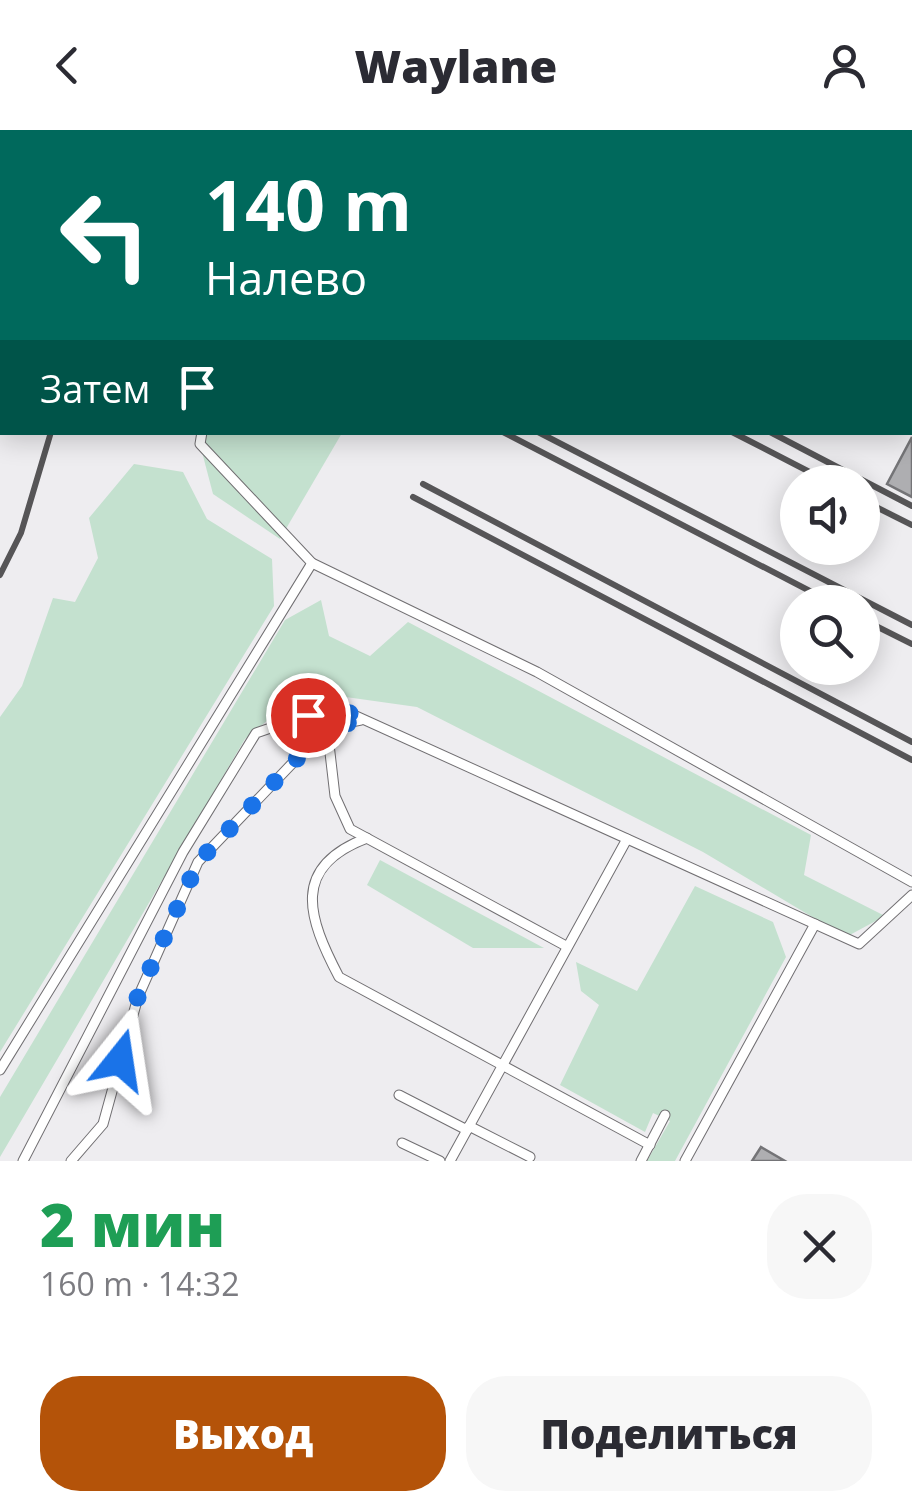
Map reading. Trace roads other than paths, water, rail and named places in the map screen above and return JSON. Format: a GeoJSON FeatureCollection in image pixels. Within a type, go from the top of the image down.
{"type":"FeatureCollection","features":[{"type":"Feature","properties":{"kind":"lane"},"geometry":{"type":"LineString","coordinates":[[202,435],[200,444],[312,564],[537,672],[912,882]]}},
{"type":"Feature","properties":{"kind":"lane"},"geometry":{"type":"LineString","coordinates":[[0,1070],[312,564]]}},
{"type":"Feature","properties":{"kind":"lane"},"geometry":{"type":"LineString","coordinates":[[22,1161],[183,852],[256,733],[334,706],[858,944],[912,894]]}},
{"type":"Feature","properties":{"kind":"lane"},"geometry":{"type":"LineString","coordinates":[[71,1161],[102,1124],[138,996],[198,862],[327,727],[364,720]]}},
{"type":"Feature","properties":{"kind":"lane"},"geometry":{"type":"LineString","coordinates":[[327,727],[335,796],[350,829],[566,946]]}},
{"type":"Feature","properties":{"kind":"lane"},"geometry":{"type":"LineString","coordinates":[[367,838],[333,850],[313,887],[315,931],[339,978],[650,1145]]}},
{"type":"Feature","properties":{"kind":"lane"},"geometry":{"type":"LineString","coordinates":[[450,1161],[627,839]]}},
{"type":"Feature","properties":{"kind":"lane"},"geometry":{"type":"LineString","coordinates":[[684,1161],[815,924]]}},
{"type":"Feature","properties":{"kind":"lane"},"geometry":{"type":"LineString","coordinates":[[399,1094],[530,1157]]}},
{"type":"Feature","properties":{"kind":"lane"},"geometry":{"type":"LineString","coordinates":[[642,1161],[665,1115]]}},
{"type":"Feature","properties":{"kind":"lane"},"geometry":{"type":"LineString","coordinates":[[402,1143],[440,1161]]}},
{"type":"Feature","properties":{"kind":"railway"},"geometry":{"type":"LineString","coordinates":[[0,575],[21,533],[50,435]]}},
{"type":"Feature","properties":{"kind":"railway"},"geometry":{"type":"LineString","coordinates":[[509,435],[798,585]]}},
{"type":"Feature","properties":{"kind":"railway"},"geometry":{"type":"LineString","coordinates":[[544,435],[912,625]]}},
{"type":"Feature","properties":{"kind":"railway"},"geometry":{"type":"LineString","coordinates":[[738,435],[796,465]]}},
{"type":"Feature","properties":{"kind":"railway"},"geometry":{"type":"LineString","coordinates":[[776,435],[912,506]]}},
{"type":"Feature","properties":{"kind":"railway"},"geometry":{"type":"LineString","coordinates":[[423,484],[912,742]]}},
{"type":"Feature","properties":{"kind":"railway"},"geometry":{"type":"LineString","coordinates":[[413,497],[912,760]]}},
{"type":"Feature","properties":{"kind":"railway"},"geometry":{"type":"LineString","coordinates":[[880,509],[912,525]]}},
{"type":"Feature","properties":{"kind":"railway"},"geometry":{"type":"LineString","coordinates":[[880,628],[912,644]]}}]}
